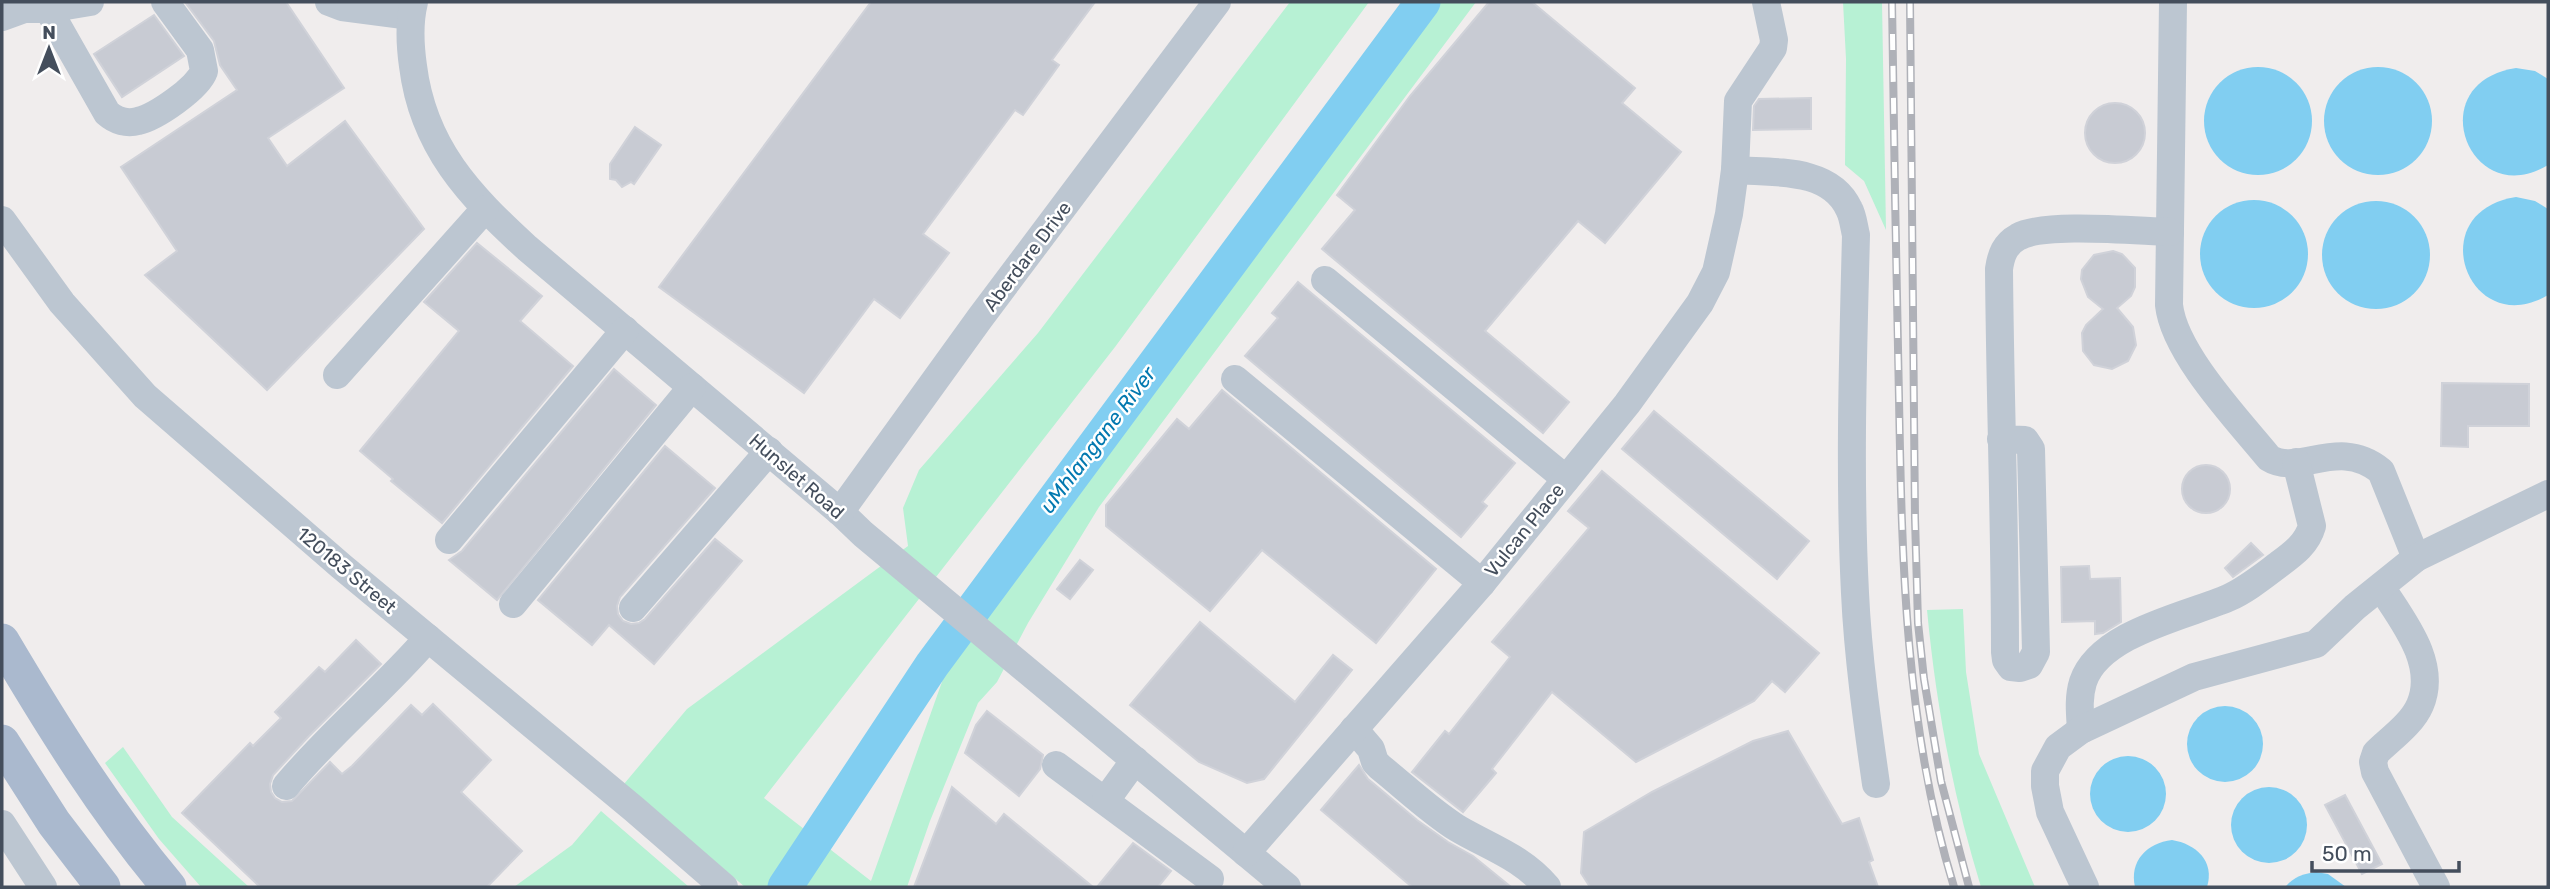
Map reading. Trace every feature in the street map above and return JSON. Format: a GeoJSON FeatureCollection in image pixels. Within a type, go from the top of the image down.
{"type":"FeatureCollection","features":[{"type":"Feature","properties":{"kind":"main road"},"geometry":{"type":"LineString","coordinates":[[2,641],[83,774],[132,844],[169,887]]}},
{"type":"Feature","properties":{"kind":"main road"},"geometry":{"type":"LineString","coordinates":[[2,742],[54,823],[103,887]]}},
{"type":"Feature","properties":{"kind":"main road"},"geometry":{"type":"LineString","coordinates":[[2,778],[79,887]]}},
{"type":"Feature","properties":{"kind":"street"},"geometry":{"type":"LineString","coordinates":[[2,17],[24,9],[48,9],[90,2]]}},
{"type":"Feature","properties":{"kind":"street"},"geometry":{"type":"LineString","coordinates":[[48,9],[107,113],[121,121],[138,122],[157,113],[195,85],[204,71],[200,50],[165,2]]}},
{"type":"Feature","properties":{"kind":"street"},"geometry":{"type":"LineString","coordinates":[[329,2],[412,9]]}},
{"type":"Feature","properties":{"kind":"street","name":"Aberdare Drive"},"geometry":{"type":"LineString","coordinates":[[840,512],[980,318],[1217,2]]}},
{"type":"Feature","properties":{"kind":"street","name":"Vulcan Place"},"geometry":{"type":"LineString","coordinates":[[1207,883],[1242,850],[1354,729],[1482,583],[1627,404],[1700,303],[1716,272],[1729,214],[1735,170],[1738,101],[1773,48],[1774,40],[1766,2]]}},
{"type":"Feature","properties":{"kind":"street"},"geometry":{"type":"LineString","coordinates":[[2173,2],[2169,305],[2175,332],[2198,368],[2269,458],[2285,464],[2326,456],[2343,456],[2371,462],[2381,471],[2416,558]]}},
{"type":"Feature","properties":{"kind":"street","name":"Hunslet Road"},"geometry":{"type":"LineString","coordinates":[[412,9],[412,56],[416,91],[432,136],[454,173],[485,209],[863,534],[1287,887]]}},
{"type":"Feature","properties":{"kind":"street"},"geometry":{"type":"LineString","coordinates":[[1735,170],[1791,173],[1824,182],[1839,193],[1850,210],[1856,235],[1851,485],[1854,568],[1863,684],[1876,784]]}},
{"type":"Feature","properties":{"kind":"street"},"geometry":{"type":"LineString","coordinates":[[337,374],[485,209]]}},
{"type":"Feature","properties":{"kind":"street","name":"120183 Street"},"geometry":{"type":"LineString","coordinates":[[2,220],[62,303],[145,396],[341,566],[714,879]]}},
{"type":"Feature","properties":{"kind":"street"},"geometry":{"type":"LineString","coordinates":[[2001,439],[2025,440],[2031,449],[2036,652],[2029,665],[2020,668],[2011,667],[2005,652],[2001,439],[1999,269],[2001,254],[2017,237],[2048,229],[2170,232]]}},
{"type":"Feature","properties":{"kind":"street"},"geometry":{"type":"LineString","coordinates":[[1325,280],[1566,479]]}},
{"type":"Feature","properties":{"kind":"street"},"geometry":{"type":"LineString","coordinates":[[449,540],[625,330]]}},
{"type":"Feature","properties":{"kind":"street"},"geometry":{"type":"LineString","coordinates":[[1235,379],[1482,583]]}},
{"type":"Feature","properties":{"kind":"street"},"geometry":{"type":"LineString","coordinates":[[513,604],[692,387]]}},
{"type":"Feature","properties":{"kind":"street"},"geometry":{"type":"LineString","coordinates":[[634,608],[769,452]]}},
{"type":"Feature","properties":{"kind":"street"},"geometry":{"type":"LineString","coordinates":[[2081,730],[2083,681],[2088,671],[2108,651],[2136,634],[2230,597],[2259,580],[2302,545],[2312,526],[2295,462]]}},
{"type":"Feature","properties":{"kind":"street"},"geometry":{"type":"LineString","coordinates":[[2085,887],[2050,812],[2045,771],[2058,747],[2081,730],[2194,677],[2316,644],[2355,607],[2416,558],[2546,500]]}},
{"type":"Feature","properties":{"kind":"street"},"geometry":{"type":"LineString","coordinates":[[2381,587],[2410,632],[2419,653],[2425,680],[2419,707],[2376,753],[2373,762],[2375,772],[2436,887]]}},
{"type":"Feature","properties":{"kind":"street"},"geometry":{"type":"LineString","coordinates":[[286,786],[311,756],[428,638]]}},
{"type":"Feature","properties":{"kind":"street"},"geometry":{"type":"LineString","coordinates":[[1354,729],[1371,749],[1375,762],[1380,767],[1457,827],[1493,845],[1536,875],[1547,887]]}},
{"type":"Feature","properties":{"kind":"street"},"geometry":{"type":"LineString","coordinates":[[1106,800],[1135,760]]}},
{"type":"Feature","properties":{"kind":"street"},"geometry":{"type":"LineString","coordinates":[[1056,765],[1106,800],[1207,883]]}},
{"type":"Feature","properties":{"kind":"street"},"geometry":{"type":"LineString","coordinates":[[2,824],[43,887]]}},
{"type":"Feature","properties":{"kind":"green space"},"geometry":{"type":"Polygon","coordinates":[[[1290,2],[1369,2],[1115,347],[764,798],[871,881],[948,665],[1117,442],[1319,161],[1441,2],[1476,2],[1099,507],[1028,623],[997,682],[978,703],[930,821],[907,887],[745,887],[624,784],[687,709],[908,546],[903,508],[919,470],[1038,333],[1290,2]]]}},
{"type":"Feature","properties":{"kind":"green space"},"geometry":{"type":"Polygon","coordinates":[[[1843,2],[1882,2],[1886,230],[1864,181],[1845,165],[1846,59],[1843,2]]]}},
{"type":"Feature","properties":{"kind":"green space"},"geometry":{"type":"Polygon","coordinates":[[[1963,609],[1966,672],[1979,754],[2035,887],[1981,887],[1962,819],[1935,681],[1927,610],[1963,609]]]}},
{"type":"Feature","properties":{"kind":"green space"},"geometry":{"type":"Polygon","coordinates":[[[123,747],[172,817],[249,887],[201,887],[159,839],[105,763],[123,747]]]}},
{"type":"Feature","properties":{"kind":"green space"},"geometry":{"type":"Polygon","coordinates":[[[601,811],[689,887],[514,887],[572,845],[601,811]]]}},
{"type":"Feature","properties":{"kind":"water"},"geometry":{"type":"Polygon","coordinates":[[[2258,67],[2279,71],[2296,83],[2308,100],[2312,121],[2308,142],[2296,159],[2279,171],[2258,175],[2237,171],[2220,159],[2208,142],[2204,121],[2208,100],[2220,83],[2237,71],[2258,67]]]}},
{"type":"Feature","properties":{"kind":"water"},"geometry":{"type":"Polygon","coordinates":[[[2378,67],[2399,71],[2416,83],[2428,100],[2432,121],[2428,142],[2416,159],[2399,171],[2378,175],[2357,171],[2340,159],[2328,142],[2324,121],[2328,100],[2340,83],[2357,71],[2378,67]]]}},
{"type":"Feature","properties":{"kind":"water"},"geometry":{"type":"Polygon","coordinates":[[[2516,68],[2535,71],[2548,79],[2548,165],[2520,175],[2496,172],[2478,159],[2466,140],[2463,118],[2469,96],[2486,78],[2516,68]]]}},
{"type":"Feature","properties":{"kind":"water"},"geometry":{"type":"Polygon","coordinates":[[[2516,197],[2535,201],[2548,209],[2548,295],[2520,305],[2496,302],[2478,289],[2466,269],[2463,247],[2469,225],[2487,207],[2516,197]]]}},
{"type":"Feature","properties":{"kind":"water"},"geometry":{"type":"Polygon","coordinates":[[[2254,200],[2275,204],[2292,216],[2304,233],[2308,254],[2304,275],[2292,292],[2275,304],[2254,308],[2233,304],[2216,292],[2204,275],[2200,254],[2204,233],[2216,216],[2233,204],[2254,200]]]}},
{"type":"Feature","properties":{"kind":"water"},"geometry":{"type":"Polygon","coordinates":[[[2376,201],[2397,205],[2414,217],[2426,234],[2430,255],[2426,276],[2414,293],[2397,305],[2376,309],[2355,305],[2338,293],[2326,276],[2322,255],[2326,234],[2338,217],[2355,205],[2376,201]]]}},
{"type":"Feature","properties":{"kind":"water"},"geometry":{"type":"Polygon","coordinates":[[[2225,706],[2239,709],[2252,717],[2260,730],[2263,744],[2260,758],[2252,771],[2239,779],[2225,782],[2211,779],[2198,771],[2190,758],[2187,744],[2190,730],[2198,717],[2211,709],[2225,706]]]}},
{"type":"Feature","properties":{"kind":"water"},"geometry":{"type":"Polygon","coordinates":[[[2128,756],[2142,759],[2155,767],[2163,780],[2166,794],[2163,808],[2155,821],[2142,829],[2128,832],[2114,829],[2101,821],[2093,808],[2090,794],[2093,780],[2101,767],[2114,759],[2128,756]]]}},
{"type":"Feature","properties":{"kind":"water"},"geometry":{"type":"Polygon","coordinates":[[[2269,787],[2283,790],[2296,798],[2304,811],[2307,825],[2304,839],[2296,852],[2283,860],[2269,863],[2255,860],[2242,852],[2234,839],[2231,825],[2234,811],[2242,798],[2255,790],[2269,787]]]}},
{"type":"Feature","properties":{"kind":"water"},"geometry":{"type":"Polygon","coordinates":[[[2172,840],[2189,845],[2202,855],[2208,869],[2207,887],[2135,887],[2137,861],[2148,849],[2172,840]]]}},
{"type":"Feature","properties":{"kind":"water"},"geometry":{"type":"Polygon","coordinates":[[[2316,872],[2328,874],[2346,887],[2285,887],[2299,876],[2316,872]]]}},
{"type":"Feature","properties":{"kind":"building"},"geometry":{"type":"Polygon","coordinates":[[[185,2],[286,2],[344,88],[268,138],[287,166],[345,121],[424,229],[267,390],[145,275],[177,251],[121,167],[237,90],[220,65],[214,41],[185,2]]]}},
{"type":"Feature","properties":{"kind":"building"},"geometry":{"type":"Polygon","coordinates":[[[871,2],[1095,2],[1052,60],[1059,65],[1023,115],[1015,110],[923,234],[949,253],[900,318],[874,299],[804,393],[659,287],[871,2]]]}},
{"type":"Feature","properties":{"kind":"building"},"geometry":{"type":"Polygon","coordinates":[[[1489,2],[1532,2],[1635,88],[1622,103],[1681,152],[1605,243],[1578,221],[1485,331],[1569,402],[1543,433],[1322,249],[1355,210],[1337,195],[1410,96],[1489,2]]]}},
{"type":"Feature","properties":{"kind":"building"},"geometry":{"type":"Polygon","coordinates":[[[154,15],[184,56],[122,97],[94,54],[154,15]]]}},
{"type":"Feature","properties":{"kind":"building"},"geometry":{"type":"Polygon","coordinates":[[[1811,98],[1811,129],[1753,130],[1754,106],[1759,99],[1811,98]]]}},
{"type":"Feature","properties":{"kind":"building"},"geometry":{"type":"Polygon","coordinates":[[[2109,103],[2121,103],[2140,116],[2145,133],[2143,145],[2132,158],[2121,163],[2109,163],[2090,150],[2085,139],[2085,127],[2098,108],[2109,103]]]}},
{"type":"Feature","properties":{"kind":"building"},"geometry":{"type":"Polygon","coordinates":[[[635,127],[661,145],[634,184],[631,182],[622,187],[616,180],[610,179],[610,164],[635,127]]]}},
{"type":"Feature","properties":{"kind":"building"},"geometry":{"type":"Polygon","coordinates":[[[477,243],[542,296],[520,321],[573,366],[442,523],[360,451],[459,331],[424,302],[477,243]]]}},
{"type":"Feature","properties":{"kind":"building"},"geometry":{"type":"Polygon","coordinates":[[[2113,251],[2122,254],[2135,268],[2135,287],[2131,296],[2117,308],[2133,327],[2136,345],[2128,361],[2112,369],[2094,365],[2083,351],[2082,333],[2086,325],[2103,309],[2088,297],[2081,279],[2082,270],[2094,255],[2113,251]]]}},
{"type":"Feature","properties":{"kind":"building"},"geometry":{"type":"Polygon","coordinates":[[[1298,282],[1515,463],[1482,502],[1487,506],[1461,537],[1245,356],[1278,318],[1272,313],[1298,282]]]}},
{"type":"Feature","properties":{"kind":"building"},"geometry":{"type":"Polygon","coordinates":[[[614,369],[656,405],[497,600],[449,560],[462,551],[614,369]]]}},
{"type":"Feature","properties":{"kind":"building"},"geometry":{"type":"Polygon","coordinates":[[[2442,383],[2529,384],[2529,426],[2468,426],[2468,447],[2441,446],[2442,383]]]}},
{"type":"Feature","properties":{"kind":"building"},"geometry":{"type":"Polygon","coordinates":[[[1222,390],[1436,569],[1376,643],[1262,550],[1210,611],[1106,526],[1106,505],[1177,419],[1189,429],[1222,390]]]}},
{"type":"Feature","properties":{"kind":"building"},"geometry":{"type":"Polygon","coordinates":[[[1654,411],[1809,541],[1777,579],[1622,449],[1654,411]]]}},
{"type":"Feature","properties":{"kind":"building"},"geometry":{"type":"Polygon","coordinates":[[[665,446],[715,488],[620,597],[618,614],[623,621],[631,624],[645,619],[715,539],[742,561],[654,664],[609,625],[592,645],[538,600],[665,446]]]}},
{"type":"Feature","properties":{"kind":"building"},"geometry":{"type":"Polygon","coordinates":[[[2206,465],[2223,472],[2230,489],[2223,506],[2206,513],[2189,506],[2182,489],[2189,472],[2206,465]]]}},
{"type":"Feature","properties":{"kind":"building"},"geometry":{"type":"Polygon","coordinates":[[[1602,471],[1819,653],[1785,692],[1772,681],[1754,701],[1636,762],[1552,692],[1492,769],[1496,773],[1463,812],[1412,772],[1445,731],[1449,734],[1510,657],[1492,642],[1589,528],[1568,511],[1602,471]]]}},
{"type":"Feature","properties":{"kind":"building"},"geometry":{"type":"Polygon","coordinates":[[[2251,543],[2263,555],[2233,577],[2225,568],[2251,543]]]}},
{"type":"Feature","properties":{"kind":"building"},"geometry":{"type":"Polygon","coordinates":[[[1080,560],[1093,570],[1070,599],[1057,589],[1080,560]]]}},
{"type":"Feature","properties":{"kind":"building"},"geometry":{"type":"Polygon","coordinates":[[[2089,566],[2090,579],[2120,578],[2121,622],[2103,633],[2095,634],[2095,621],[2062,622],[2061,567],[2089,566]]]}},
{"type":"Feature","properties":{"kind":"building"},"geometry":{"type":"Polygon","coordinates":[[[1200,622],[1295,702],[1333,655],[1352,670],[1264,779],[1247,783],[1199,762],[1130,705],[1200,622]]]}},
{"type":"Feature","properties":{"kind":"building"},"geometry":{"type":"Polygon","coordinates":[[[356,640],[381,664],[273,775],[271,792],[282,802],[292,801],[330,762],[342,774],[411,705],[422,715],[433,704],[491,760],[461,792],[522,851],[487,887],[260,887],[182,813],[250,743],[253,746],[281,718],[275,712],[319,667],[325,672],[356,640]]]}},
{"type":"Feature","properties":{"kind":"building"},"geometry":{"type":"Polygon","coordinates":[[[987,711],[1043,755],[1040,769],[1019,796],[965,753],[976,725],[987,711]]]}},
{"type":"Feature","properties":{"kind":"building"},"geometry":{"type":"Polygon","coordinates":[[[1788,731],[1842,824],[1859,818],[1873,860],[1869,862],[1878,887],[1590,887],[1581,873],[1584,832],[1652,792],[1753,741],[1788,731]]]}},
{"type":"Feature","properties":{"kind":"building"},"geometry":{"type":"Polygon","coordinates":[[[1359,765],[1368,779],[1417,820],[1473,856],[1511,887],[1412,887],[1321,810],[1359,765]]]}},
{"type":"Feature","properties":{"kind":"building"},"geometry":{"type":"Polygon","coordinates":[[[952,787],[996,824],[1004,814],[1093,887],[914,887],[952,787]]]}},
{"type":"Feature","properties":{"kind":"building"},"geometry":{"type":"Polygon","coordinates":[[[2345,795],[2382,864],[2362,874],[2325,805],[2345,795]]]}},
{"type":"Feature","properties":{"kind":"building"},"geometry":{"type":"Polygon","coordinates":[[[1133,843],[1171,871],[1158,887],[1097,887],[1133,843]]]}},
{"type":"Feature","properties":{"kind":"waterway","name":"uMhlangane River"},"geometry":{"type":"LineString","coordinates":[[785,887],[932,665],[1423,2]]}},
{"type":"Feature","properties":{"kind":"railway"},"geometry":{"type":"LineString","coordinates":[[1892,2],[1900,461],[1909,645],[1925,767],[1954,887]]}},
{"type":"Feature","properties":{"kind":"railway"},"geometry":{"type":"LineString","coordinates":[[1910,2],[1918,623],[1924,679],[1941,781],[1969,887]]}}]}
